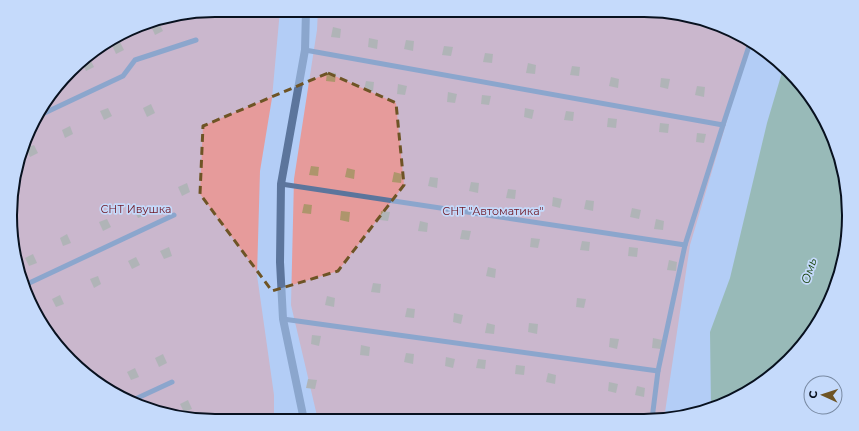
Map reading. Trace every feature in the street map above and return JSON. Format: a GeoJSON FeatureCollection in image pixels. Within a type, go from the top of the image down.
{"type":"FeatureCollection","features":[{"type":"Feature","properties":{"kind":"street"},"geometry":{"type":"LineString","coordinates":[[303,414],[283,319],[280,262],[281,184],[305,50],[306,17]]}},
{"type":"Feature","properties":{"kind":"lane"},"geometry":{"type":"LineString","coordinates":[[46,112],[123,76],[135,60],[196,40]]}},
{"type":"Feature","properties":{"kind":"lane"},"geometry":{"type":"LineString","coordinates":[[653,414],[658,371],[685,245],[749,47]]}},
{"type":"Feature","properties":{"kind":"lane"},"geometry":{"type":"LineString","coordinates":[[305,50],[723,125]]}},
{"type":"Feature","properties":{"kind":"lane"},"geometry":{"type":"LineString","coordinates":[[281,184],[685,245]]}},
{"type":"Feature","properties":{"kind":"lane"},"geometry":{"type":"LineString","coordinates":[[29,283],[174,215]]}},
{"type":"Feature","properties":{"kind":"lane"},"geometry":{"type":"LineString","coordinates":[[283,319],[658,371]]}},
{"type":"Feature","properties":{"kind":"lane"},"geometry":{"type":"LineString","coordinates":[[137,398],[172,382]]}},
{"type":"Feature","properties":{"kind":"highlighted area"},"geometry":{"type":"Polygon","coordinates":[[[328,73],[396,103],[404,185],[338,271],[272,291],[200,194],[203,126],[328,73]]]}},
{"type":"Feature","properties":{"kind":"green space","name":"СНТ Ивушка"},"geometry":{"type":"Polygon","coordinates":[[[203,17],[279,17],[272,98],[260,171],[257,275],[274,395],[274,414],[203,414],[164,407],[128,394],[105,381],[85,365],[66,346],[50,326],[37,303],[24,267],[17,228],[17,203],[21,177],[32,140],[50,105],[75,75],[105,50],[128,37],[164,24],[203,17]]]}},
{"type":"Feature","properties":{"kind":"green space","name":"СНТ \"Автоматика\""},"geometry":{"type":"Polygon","coordinates":[[[318,17],[656,17],[695,24],[731,37],[749,47],[690,245],[665,413],[656,414],[317,414],[291,305],[294,179],[317,30],[318,17]]]}},
{"type":"Feature","properties":{"kind":"water","name":"Омь"},"geometry":{"type":"Polygon","coordinates":[[[782,73],[809,105],[822,128],[835,164],[842,203],[842,228],[838,254],[822,303],[809,326],[793,346],[774,365],[754,381],[731,394],[711,402],[710,332],[730,278],[767,123],[782,73]]]}},
{"type":"Feature","properties":{"kind":"building"},"geometry":{"type":"Polygon","coordinates":[[[160,25],[163,31],[155,35],[152,28],[160,25]]]}},
{"type":"Feature","properties":{"kind":"building"},"geometry":{"type":"Polygon","coordinates":[[[333,27],[341,29],[340,38],[331,37],[333,27]]]}},
{"type":"Feature","properties":{"kind":"building"},"geometry":{"type":"Polygon","coordinates":[[[369,38],[378,40],[377,49],[368,47],[369,38]]]}},
{"type":"Feature","properties":{"kind":"building"},"geometry":{"type":"Polygon","coordinates":[[[406,40],[414,41],[413,51],[404,49],[406,40]]]}},
{"type":"Feature","properties":{"kind":"building"},"geometry":{"type":"Polygon","coordinates":[[[120,42],[124,50],[116,54],[112,46],[120,42]]]}},
{"type":"Feature","properties":{"kind":"building"},"geometry":{"type":"Polygon","coordinates":[[[444,46],[453,47],[451,56],[442,55],[444,46]]]}},
{"type":"Feature","properties":{"kind":"building"},"geometry":{"type":"Polygon","coordinates":[[[485,53],[493,54],[492,63],[483,62],[485,53]]]}},
{"type":"Feature","properties":{"kind":"building"},"geometry":{"type":"Polygon","coordinates":[[[91,61],[94,67],[86,71],[84,67],[91,61]]]}},
{"type":"Feature","properties":{"kind":"building"},"geometry":{"type":"Polygon","coordinates":[[[528,63],[536,65],[535,74],[526,73],[528,63]]]}},
{"type":"Feature","properties":{"kind":"building"},"geometry":{"type":"Polygon","coordinates":[[[572,66],[580,67],[579,76],[570,75],[572,66]]]}},
{"type":"Feature","properties":{"kind":"building"},"geometry":{"type":"Polygon","coordinates":[[[327,72],[336,73],[335,82],[326,81],[327,72]]]}},
{"type":"Feature","properties":{"kind":"building"},"geometry":{"type":"Polygon","coordinates":[[[611,77],[619,79],[618,88],[609,86],[611,77]]]}},
{"type":"Feature","properties":{"kind":"building"},"geometry":{"type":"Polygon","coordinates":[[[661,78],[670,79],[668,89],[660,87],[661,78]]]}},
{"type":"Feature","properties":{"kind":"building"},"geometry":{"type":"Polygon","coordinates":[[[366,81],[374,82],[373,91],[364,90],[366,81]]]}},
{"type":"Feature","properties":{"kind":"building"},"geometry":{"type":"Polygon","coordinates":[[[398,84],[407,86],[405,95],[397,94],[398,84]]]}},
{"type":"Feature","properties":{"kind":"building"},"geometry":{"type":"Polygon","coordinates":[[[697,86],[705,87],[704,97],[695,95],[697,86]]]}},
{"type":"Feature","properties":{"kind":"building"},"geometry":{"type":"Polygon","coordinates":[[[448,92],[457,94],[455,103],[447,102],[448,92]]]}},
{"type":"Feature","properties":{"kind":"building"},"geometry":{"type":"Polygon","coordinates":[[[482,95],[491,96],[489,105],[481,104],[482,95]]]}},
{"type":"Feature","properties":{"kind":"building"},"geometry":{"type":"Polygon","coordinates":[[[151,104],[155,113],[147,117],[143,108],[151,104]]]}},
{"type":"Feature","properties":{"kind":"building"},"geometry":{"type":"Polygon","coordinates":[[[108,108],[112,116],[104,120],[100,111],[108,108]]]}},
{"type":"Feature","properties":{"kind":"building"},"geometry":{"type":"Polygon","coordinates":[[[525,108],[534,110],[532,119],[524,117],[525,108]]]}},
{"type":"Feature","properties":{"kind":"building"},"geometry":{"type":"Polygon","coordinates":[[[566,111],[574,112],[573,121],[564,120],[566,111]]]}},
{"type":"Feature","properties":{"kind":"building"},"geometry":{"type":"Polygon","coordinates":[[[608,118],[617,119],[616,128],[607,127],[608,118]]]}},
{"type":"Feature","properties":{"kind":"building"},"geometry":{"type":"Polygon","coordinates":[[[660,123],[669,124],[668,133],[659,132],[660,123]]]}},
{"type":"Feature","properties":{"kind":"building"},"geometry":{"type":"Polygon","coordinates":[[[70,126],[73,134],[65,138],[62,130],[70,126]]]}},
{"type":"Feature","properties":{"kind":"building"},"geometry":{"type":"Polygon","coordinates":[[[697,133],[706,134],[704,143],[696,142],[697,133]]]}},
{"type":"Feature","properties":{"kind":"building"},"geometry":{"type":"Polygon","coordinates":[[[34,145],[38,153],[30,157],[28,152],[30,147],[34,145]]]}},
{"type":"Feature","properties":{"kind":"building"},"geometry":{"type":"Polygon","coordinates":[[[311,166],[319,167],[318,176],[309,175],[311,166]]]}},
{"type":"Feature","properties":{"kind":"building"},"geometry":{"type":"Polygon","coordinates":[[[347,168],[355,170],[354,179],[345,177],[347,168]]]}},
{"type":"Feature","properties":{"kind":"building"},"geometry":{"type":"Polygon","coordinates":[[[394,172],[402,174],[401,183],[392,182],[394,172]]]}},
{"type":"Feature","properties":{"kind":"building"},"geometry":{"type":"Polygon","coordinates":[[[430,177],[438,178],[437,188],[428,186],[430,177]]]}},
{"type":"Feature","properties":{"kind":"building"},"geometry":{"type":"Polygon","coordinates":[[[471,182],[479,183],[478,193],[469,191],[471,182]]]}},
{"type":"Feature","properties":{"kind":"building"},"geometry":{"type":"Polygon","coordinates":[[[187,183],[190,192],[182,196],[178,187],[187,183]]]}},
{"type":"Feature","properties":{"kind":"building"},"geometry":{"type":"Polygon","coordinates":[[[508,189],[516,190],[515,199],[506,198],[508,189]]]}},
{"type":"Feature","properties":{"kind":"building"},"geometry":{"type":"Polygon","coordinates":[[[553,197],[562,199],[560,208],[552,206],[553,197]]]}},
{"type":"Feature","properties":{"kind":"building"},"geometry":{"type":"Polygon","coordinates":[[[586,200],[594,201],[593,211],[584,209],[586,200]]]}},
{"type":"Feature","properties":{"kind":"building"},"geometry":{"type":"Polygon","coordinates":[[[304,204],[312,205],[311,214],[302,213],[304,204]]]}},
{"type":"Feature","properties":{"kind":"building"},"geometry":{"type":"Polygon","coordinates":[[[142,206],[146,215],[138,218],[134,210],[142,206]]]}},
{"type":"Feature","properties":{"kind":"building"},"geometry":{"type":"Polygon","coordinates":[[[632,208],[641,210],[639,219],[630,217],[632,208]]]}},
{"type":"Feature","properties":{"kind":"building"},"geometry":{"type":"Polygon","coordinates":[[[341,211],[350,212],[349,222],[340,220],[341,211]]]}},
{"type":"Feature","properties":{"kind":"building"},"geometry":{"type":"Polygon","coordinates":[[[381,211],[390,212],[388,221],[380,220],[381,211]]]}},
{"type":"Feature","properties":{"kind":"building"},"geometry":{"type":"Polygon","coordinates":[[[107,219],[111,227],[103,231],[99,222],[107,219]]]}},
{"type":"Feature","properties":{"kind":"building"},"geometry":{"type":"Polygon","coordinates":[[[656,219],[664,221],[663,230],[654,229],[656,219]]]}},
{"type":"Feature","properties":{"kind":"building"},"geometry":{"type":"Polygon","coordinates":[[[420,221],[428,223],[427,232],[418,231],[420,221]]]}},
{"type":"Feature","properties":{"kind":"building"},"geometry":{"type":"Polygon","coordinates":[[[462,230],[471,231],[469,240],[460,239],[462,230]]]}},
{"type":"Feature","properties":{"kind":"building"},"geometry":{"type":"Polygon","coordinates":[[[67,234],[71,243],[63,246],[60,238],[67,234]]]}},
{"type":"Feature","properties":{"kind":"building"},"geometry":{"type":"Polygon","coordinates":[[[531,238],[540,239],[538,248],[530,247],[531,238]]]}},
{"type":"Feature","properties":{"kind":"building"},"geometry":{"type":"Polygon","coordinates":[[[582,241],[590,242],[589,251],[580,250],[582,241]]]}},
{"type":"Feature","properties":{"kind":"building"},"geometry":{"type":"Polygon","coordinates":[[[169,247],[172,256],[164,259],[160,251],[169,247]]]}},
{"type":"Feature","properties":{"kind":"building"},"geometry":{"type":"Polygon","coordinates":[[[629,247],[638,248],[637,257],[628,256],[629,247]]]}},
{"type":"Feature","properties":{"kind":"building"},"geometry":{"type":"Polygon","coordinates":[[[33,254],[37,263],[29,266],[25,258],[33,254]]]}},
{"type":"Feature","properties":{"kind":"building"},"geometry":{"type":"Polygon","coordinates":[[[136,257],[140,265],[132,269],[128,261],[136,257]]]}},
{"type":"Feature","properties":{"kind":"building"},"geometry":{"type":"Polygon","coordinates":[[[669,260],[677,262],[676,271],[667,270],[669,260]]]}},
{"type":"Feature","properties":{"kind":"building"},"geometry":{"type":"Polygon","coordinates":[[[488,267],[496,269],[495,278],[486,276],[488,267]]]}},
{"type":"Feature","properties":{"kind":"building"},"geometry":{"type":"Polygon","coordinates":[[[98,276],[101,284],[94,288],[90,279],[98,276]]]}},
{"type":"Feature","properties":{"kind":"building"},"geometry":{"type":"Polygon","coordinates":[[[373,283],[381,284],[380,293],[371,292],[373,283]]]}},
{"type":"Feature","properties":{"kind":"building"},"geometry":{"type":"Polygon","coordinates":[[[60,295],[64,304],[56,307],[52,299],[60,295]]]}},
{"type":"Feature","properties":{"kind":"building"},"geometry":{"type":"Polygon","coordinates":[[[327,296],[335,298],[334,307],[325,305],[327,296]]]}},
{"type":"Feature","properties":{"kind":"building"},"geometry":{"type":"Polygon","coordinates":[[[577,298],[586,299],[584,308],[576,307],[577,298]]]}},
{"type":"Feature","properties":{"kind":"building"},"geometry":{"type":"Polygon","coordinates":[[[407,308],[415,309],[414,318],[405,317],[407,308]]]}},
{"type":"Feature","properties":{"kind":"building"},"geometry":{"type":"Polygon","coordinates":[[[454,313],[463,315],[461,324],[453,322],[454,313]]]}},
{"type":"Feature","properties":{"kind":"building"},"geometry":{"type":"Polygon","coordinates":[[[487,323],[495,325],[494,334],[485,333],[487,323]]]}},
{"type":"Feature","properties":{"kind":"building"},"geometry":{"type":"Polygon","coordinates":[[[529,323],[538,324],[537,334],[528,332],[529,323]]]}},
{"type":"Feature","properties":{"kind":"building"},"geometry":{"type":"Polygon","coordinates":[[[312,335],[321,336],[319,346],[311,344],[312,335]]]}},
{"type":"Feature","properties":{"kind":"building"},"geometry":{"type":"Polygon","coordinates":[[[610,338],[619,339],[617,349],[609,347],[610,338]]]}},
{"type":"Feature","properties":{"kind":"building"},"geometry":{"type":"Polygon","coordinates":[[[653,338],[662,340],[661,349],[652,348],[653,338]]]}},
{"type":"Feature","properties":{"kind":"building"},"geometry":{"type":"Polygon","coordinates":[[[361,345],[370,347],[369,356],[360,355],[361,345]]]}},
{"type":"Feature","properties":{"kind":"building"},"geometry":{"type":"Polygon","coordinates":[[[406,353],[414,354],[413,364],[404,362],[406,353]]]}},
{"type":"Feature","properties":{"kind":"building"},"geometry":{"type":"Polygon","coordinates":[[[163,354],[167,363],[159,367],[155,358],[163,354]]]}},
{"type":"Feature","properties":{"kind":"building"},"geometry":{"type":"Polygon","coordinates":[[[446,357],[455,359],[453,368],[445,366],[446,357]]]}},
{"type":"Feature","properties":{"kind":"building"},"geometry":{"type":"Polygon","coordinates":[[[478,359],[486,360],[485,369],[476,368],[478,359]]]}},
{"type":"Feature","properties":{"kind":"building"},"geometry":{"type":"Polygon","coordinates":[[[516,365],[525,366],[524,375],[515,374],[516,365]]]}},
{"type":"Feature","properties":{"kind":"building"},"geometry":{"type":"Polygon","coordinates":[[[135,368],[139,377],[131,380],[127,372],[135,368]]]}},
{"type":"Feature","properties":{"kind":"building"},"geometry":{"type":"Polygon","coordinates":[[[548,373],[556,375],[555,384],[546,382],[548,373]]]}},
{"type":"Feature","properties":{"kind":"building"},"geometry":{"type":"Polygon","coordinates":[[[308,379],[317,380],[315,389],[306,388],[308,379]]]}},
{"type":"Feature","properties":{"kind":"building"},"geometry":{"type":"Polygon","coordinates":[[[609,382],[618,384],[616,393],[608,391],[609,382]]]}},
{"type":"Feature","properties":{"kind":"building"},"geometry":{"type":"Polygon","coordinates":[[[637,386],[645,388],[644,397],[635,395],[637,386]]]}},
{"type":"Feature","properties":{"kind":"building"},"geometry":{"type":"Polygon","coordinates":[[[188,400],[192,409],[184,411],[180,404],[188,400]]]}}]}
